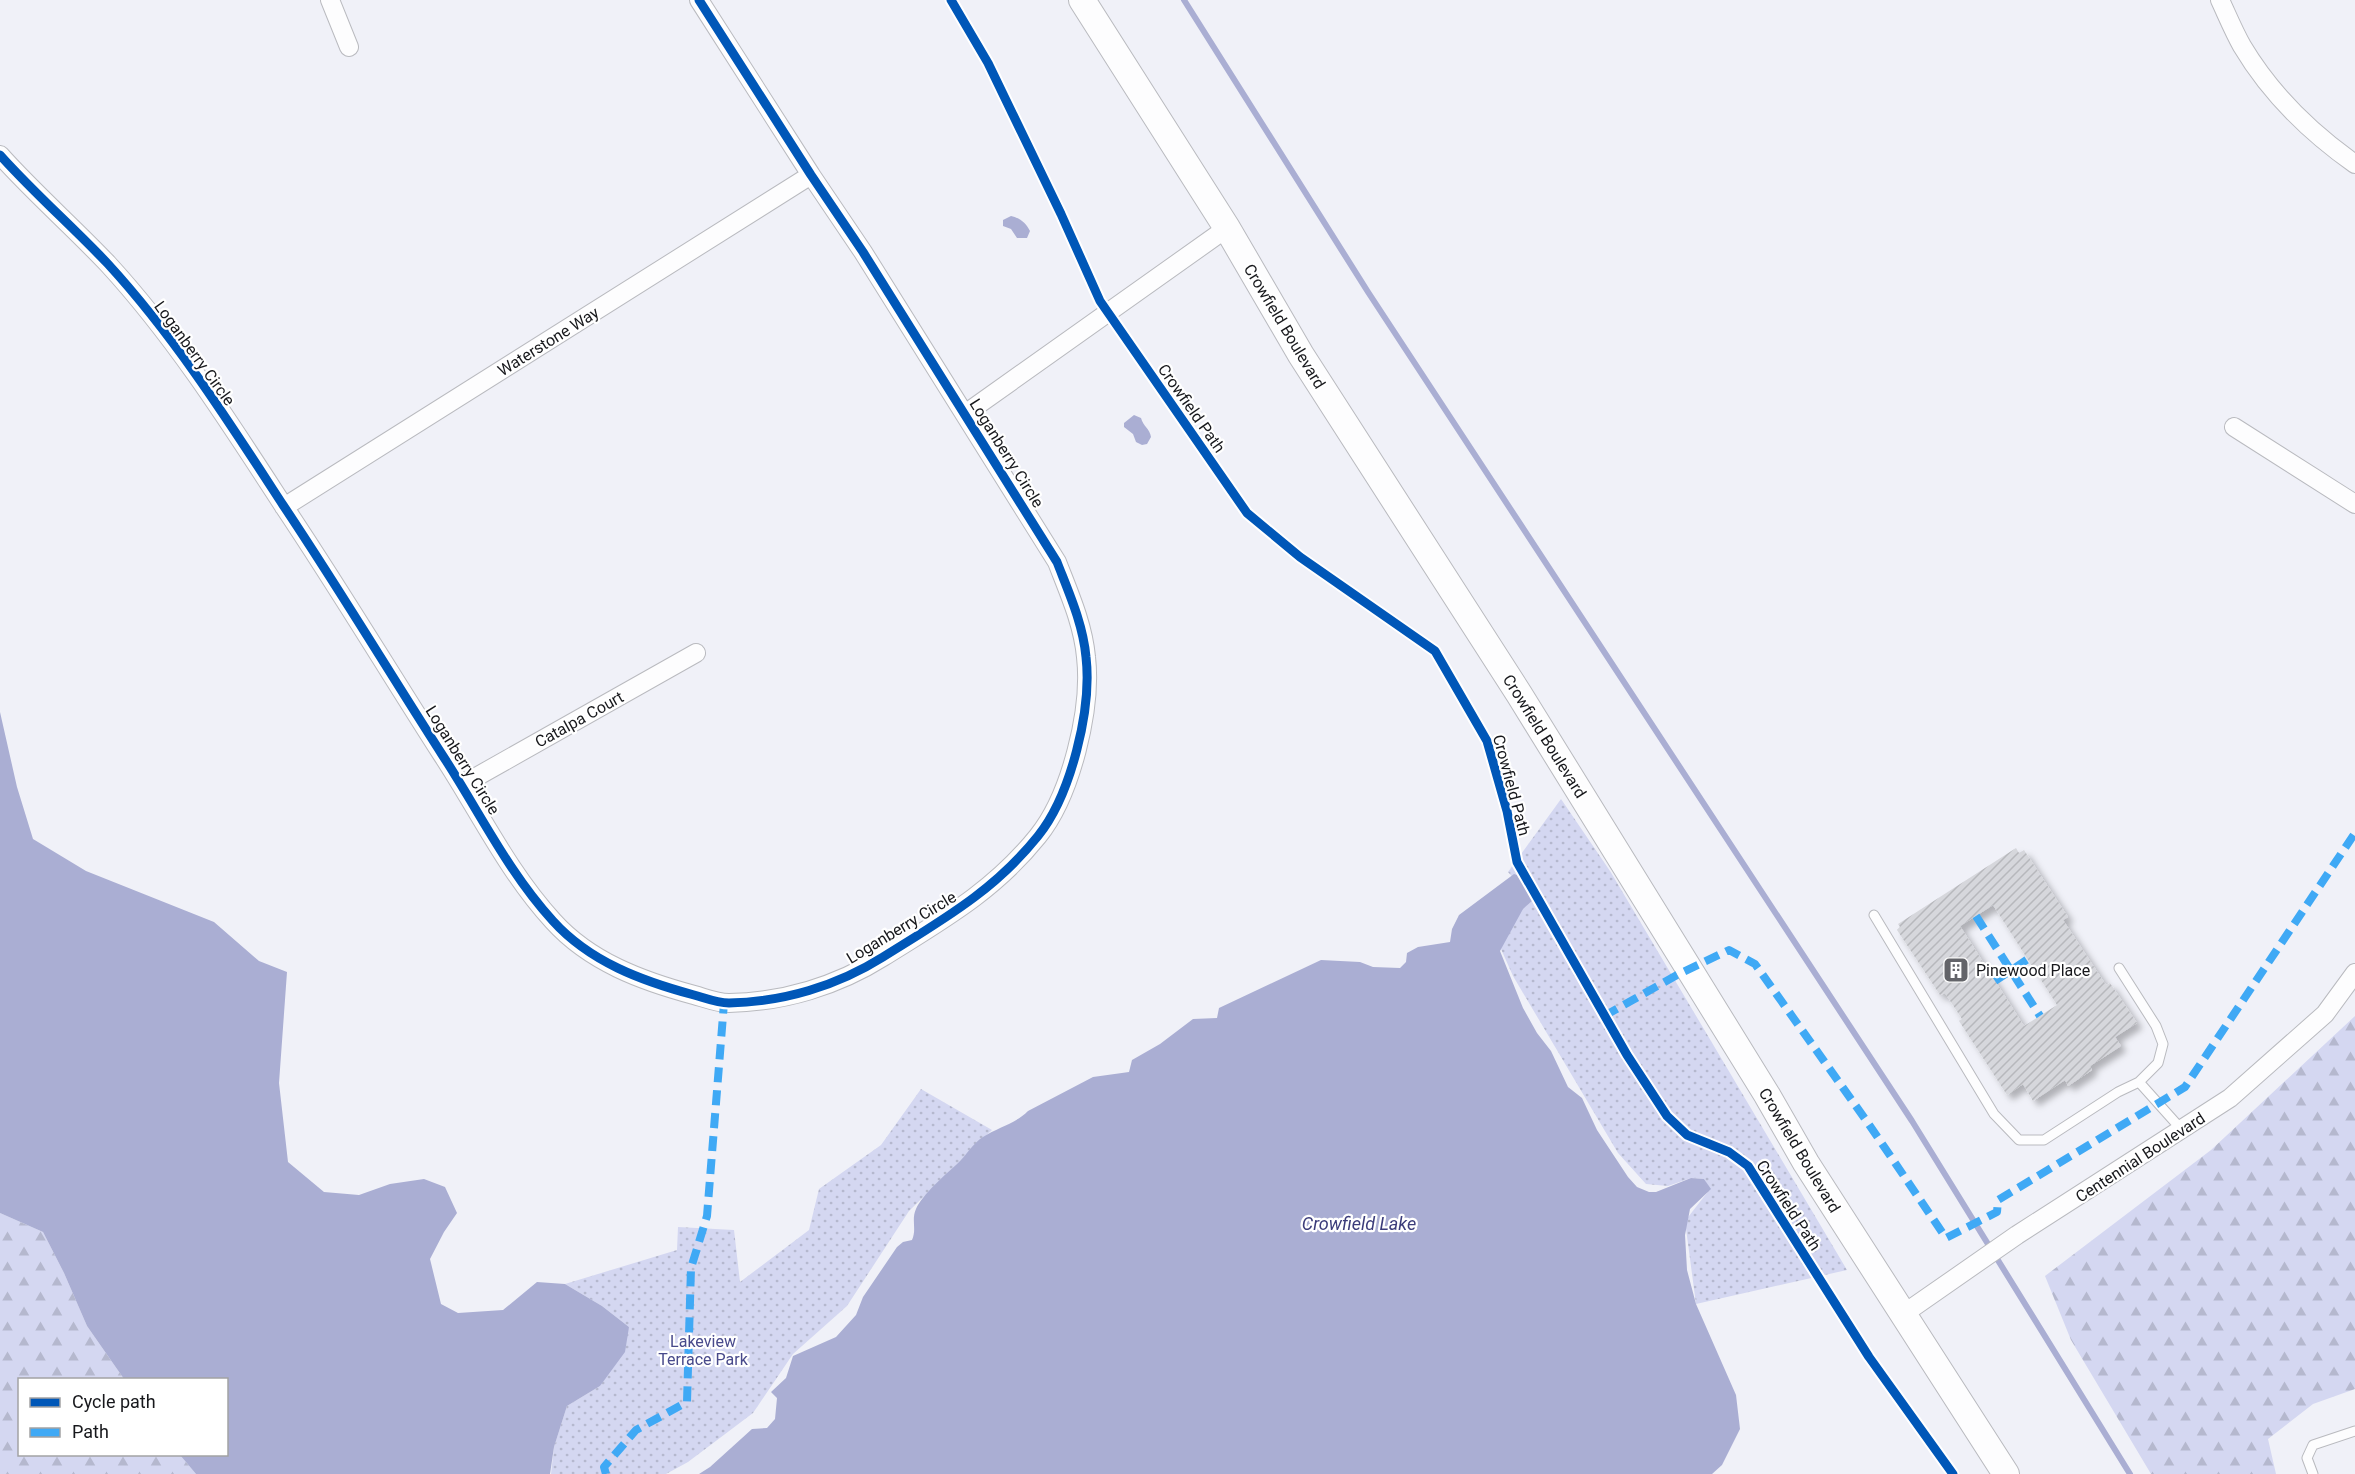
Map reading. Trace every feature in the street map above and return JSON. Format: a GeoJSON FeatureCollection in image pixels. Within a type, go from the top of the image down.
{"type":"FeatureCollection","features":[{"type":"Feature","properties":{"kind":"main road","name":"Crowfield Boulevard"},"geometry":{"type":"LineString","coordinates":[[1082,0],[1227,228],[1301,355],[1519,694],[1761,1086],[1806,1163],[2006,1474]]}},
{"type":"Feature","properties":{"kind":"street"},"geometry":{"type":"LineString","coordinates":[[330,0],[349,47]]}},
{"type":"Feature","properties":{"kind":"street","name":"Loganberry Circle"},"geometry":{"type":"LineString","coordinates":[[0,156],[32,191],[108,264],[177,348],[284,507],[525,887],[556,925],[599,959],[650,983],[724,1004],[810,991],[855,974],[972,901],[1017,862],[1050,822],[1067,783],[1077,747],[1086,699],[1086,657],[1075,608],[1057,562],[862,252],[699,0]]}},
{"type":"Feature","properties":{"kind":"street"},"geometry":{"type":"LineString","coordinates":[[2220,0],[2242,47],[2280,98],[2336,151],[2355,164]]}},
{"type":"Feature","properties":{"kind":"street","name":"Waterstone Way"},"geometry":{"type":"LineString","coordinates":[[284,507],[811,175]]}},
{"type":"Feature","properties":{"kind":"street","name":"Loganberry Circle"},"geometry":{"type":"LineString","coordinates":[[965,414],[1227,228]]}},
{"type":"Feature","properties":{"kind":"street"},"geometry":{"type":"LineString","coordinates":[[2234,427],[2355,504]]}},
{"type":"Feature","properties":{"kind":"street","name":"Catalpa Court"},"geometry":{"type":"LineString","coordinates":[[462,785],[696,653]]}},
{"type":"Feature","properties":{"kind":"street","name":"Centennial Boulevard"},"geometry":{"type":"LineString","coordinates":[[1902,1315],[2017,1235],[2230,1098],[2325,1014],[2355,973]]}},
{"type":"Feature","properties":{"kind":"lane"},"geometry":{"type":"LineString","coordinates":[[1874,915],[1994,1114],[2019,1140],[2044,1140],[2118,1092],[2139,1082],[2158,1063],[2163,1044],[2156,1026],[2119,968]]}},
{"type":"Feature","properties":{"kind":"lane"},"geometry":{"type":"LineString","coordinates":[[2139,1082],[2182,1130]]}},
{"type":"Feature","properties":{"kind":"lane"},"geometry":{"type":"LineString","coordinates":[[2313,1474],[2307,1458],[2313,1445],[2355,1431]]}},
{"type":"Feature","properties":{"kind":"green space"},"geometry":{"type":"Polygon","coordinates":[[[1561,799],[1610,871],[1847,1270],[1696,1304],[1685,1221],[1710,1189],[1704,1179],[1691,1178],[1668,1186],[1646,1184],[1618,1153],[1513,976],[1501,949],[1506,927],[1531,898],[1508,872],[1561,799]]]}},
{"type":"Feature","properties":{"kind":"green space"},"geometry":{"type":"Polygon","coordinates":[[[2355,1016],[2355,1389],[2313,1404],[2268,1439],[2276,1474],[2151,1474],[2071,1340],[2045,1276],[2211,1150],[2355,1016]]]}},
{"type":"Feature","properties":{"kind":"green space","name":"Lakeview Terrace Park"},"geometry":{"type":"Polygon","coordinates":[[[921,1089],[992,1130],[909,1211],[847,1306],[793,1354],[753,1413],[688,1462],[666,1474],[551,1474],[554,1447],[567,1406],[600,1386],[629,1327],[602,1306],[565,1284],[677,1250],[678,1227],[734,1230],[740,1282],[809,1230],[819,1189],[881,1145],[921,1089]]]}},
{"type":"Feature","properties":{"kind":"green space"},"geometry":{"type":"Polygon","coordinates":[[[0,1213],[43,1232],[87,1326],[123,1378],[18,1378],[18,1456],[181,1456],[196,1474],[0,1474],[0,1213]]]}},
{"type":"Feature","properties":{"kind":"water"},"geometry":{"type":"Polygon","coordinates":[[[1011,216],[1027,226],[1030,231],[1027,238],[1017,238],[1011,229],[1003,226],[1003,220],[1011,216]]]}},
{"type":"Feature","properties":{"kind":"water"},"geometry":{"type":"Polygon","coordinates":[[[1134,415],[1141,418],[1149,432],[1151,437],[1147,444],[1142,445],[1136,442],[1133,434],[1124,427],[1124,423],[1134,415]]]}},
{"type":"Feature","properties":{"kind":"water"},"geometry":{"type":"Polygon","coordinates":[[[0,712],[17,787],[33,839],[86,871],[214,922],[259,961],[287,972],[279,1083],[288,1162],[324,1192],[359,1195],[390,1184],[424,1179],[445,1187],[457,1213],[430,1259],[441,1304],[458,1313],[503,1310],[537,1282],[565,1284],[602,1306],[629,1327],[625,1352],[600,1386],[567,1406],[554,1447],[550,1474],[196,1474],[181,1456],[228,1456],[228,1378],[123,1378],[87,1326],[43,1232],[0,1213],[0,712]]]}},
{"type":"Feature","properties":{"kind":"water","name":"Crowfield Lake"},"geometry":{"type":"Polygon","coordinates":[[[1514,874],[1517,875],[1533,900],[1523,909],[1500,951],[1523,1008],[1537,1033],[1551,1051],[1568,1087],[1582,1098],[1597,1130],[1637,1187],[1656,1192],[1691,1178],[1704,1179],[1711,1189],[1690,1209],[1685,1235],[1687,1270],[1696,1304],[1736,1395],[1740,1429],[1722,1465],[1712,1474],[699,1474],[752,1429],[767,1428],[775,1419],[777,1398],[771,1392],[786,1378],[793,1356],[836,1337],[856,1315],[863,1297],[897,1247],[903,1242],[912,1240],[915,1213],[919,1203],[979,1140],[1093,1077],[1129,1072],[1132,1060],[1160,1044],[1193,1019],[1217,1018],[1219,1008],[1321,960],[1360,962],[1373,967],[1400,968],[1406,962],[1407,953],[1418,947],[1450,942],[1452,929],[1459,915],[1514,874]]]}},
{"type":"Feature","properties":{"kind":"building","name":"Pinewood Place"},"geometry":{"type":"Polygon","coordinates":[[[2016,848],[2019,853],[2024,850],[2068,917],[2063,920],[2106,985],[2110,983],[2137,1023],[2115,1037],[2121,1046],[2090,1066],[2092,1070],[2068,1086],[2065,1080],[2033,1101],[2023,1084],[2007,1095],[1959,1021],[1962,1019],[1945,993],[1940,995],[1897,930],[1900,927],[1898,924],[2016,848]],[[1993,905],[1960,926],[2024,1026],[2057,1005],[1993,905]]]}},
{"type":"Feature","properties":{"kind":"waterway"},"geometry":{"type":"LineString","coordinates":[[1184,0],[1368,292],[1912,1121],[2130,1474]]}},
{"type":"Feature","properties":{"kind":"marked path"},"geometry":{"type":"LineString","coordinates":[[1604,1016],[1677,975],[1729,950],[1755,964],[1946,1238],[1997,1212],[1998,1200],[2185,1087],[2355,833]]}},
{"type":"Feature","properties":{"kind":"marked path"},"geometry":{"type":"LineString","coordinates":[[1976,916],[2040,1016]]}},
{"type":"Feature","properties":{"kind":"marked path"},"geometry":{"type":"LineString","coordinates":[[1995,981],[2028,959]]}},
{"type":"Feature","properties":{"kind":"marked path"},"geometry":{"type":"LineString","coordinates":[[606,1474],[604,1467],[636,1430],[687,1402],[691,1268],[707,1216],[724,1003]]}},
{"type":"Feature","properties":{"kind":"cycle path"},"geometry":{"type":"LineString","coordinates":[[0,155],[108,264],[179,350],[324,567],[508,862],[553,921],[583,948],[600,959],[655,983],[725,1003],[789,996],[847,976],[926,930],[985,889],[1004,873],[1038,836],[1050,819],[1060,798],[1077,751],[1086,701],[1086,657],[1079,621],[1057,562],[863,252],[699,0]]}},
{"type":"Feature","properties":{"kind":"cycle path","name":"Crowfield Path"},"geometry":{"type":"LineString","coordinates":[[951,0],[988,63],[1100,301],[1247,513],[1300,557],[1435,651],[1487,741],[1507,811],[1517,862],[1627,1055],[1667,1116],[1687,1135],[1729,1152],[1748,1166],[1869,1357],[1953,1474]]}},
{"type":"Feature","properties":{"kind":"place","name":"Pinewood Place"},"geometry":{"type":"Point","coordinates":[1956,970]}}]}
